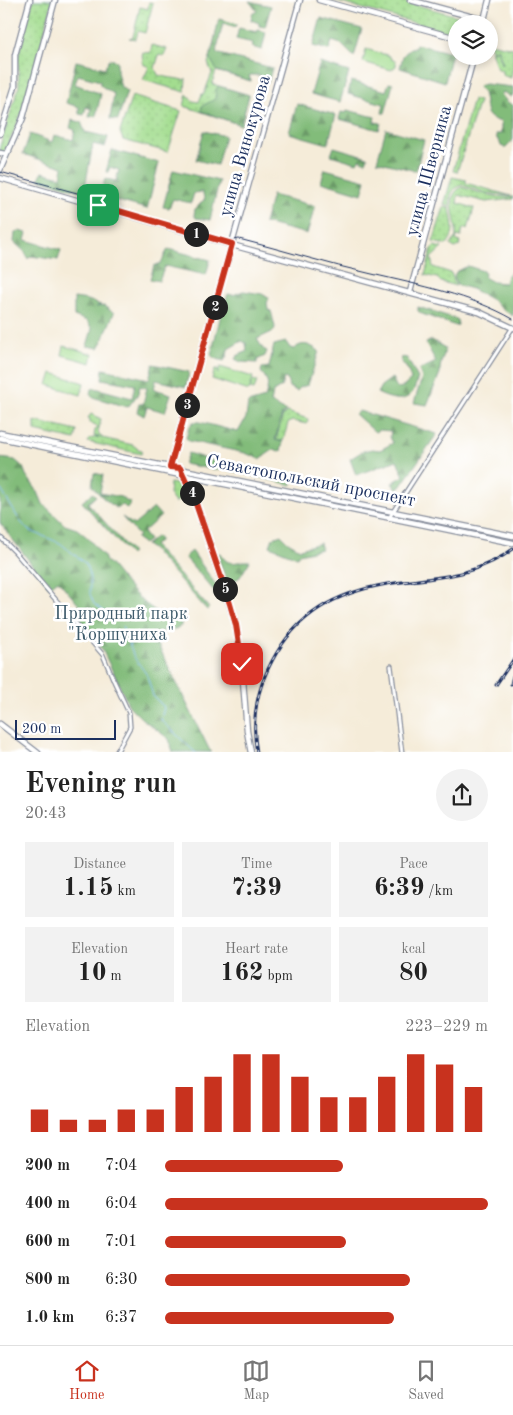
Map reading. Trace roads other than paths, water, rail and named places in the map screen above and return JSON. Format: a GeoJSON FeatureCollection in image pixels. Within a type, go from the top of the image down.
{"type":"FeatureCollection","features":[{"type":"Feature","properties":{"kind":"main road"},"geometry":{"type":"LineString","coordinates":[[0,134],[15,86],[15,55],[30,0]]}},
{"type":"Feature","properties":{"kind":"main road"},"geometry":{"type":"LineString","coordinates":[[0,170],[26,110],[56,0]]}},
{"type":"Feature","properties":{"kind":"main road","name":"улица Винокурова"},"geometry":{"type":"LineString","coordinates":[[168,473],[300,0]]}},
{"type":"Feature","properties":{"kind":"main road"},"geometry":{"type":"LineString","coordinates":[[319,0],[448,36]]}},
{"type":"Feature","properties":{"kind":"main road"},"geometry":{"type":"LineString","coordinates":[[410,0],[460,15]]}},
{"type":"Feature","properties":{"kind":"main road"},"geometry":{"type":"LineString","coordinates":[[485,15],[489,0]]}},
{"type":"Feature","properties":{"kind":"main road","name":"улица Шверника"},"geometry":{"type":"LineString","coordinates":[[410,292],[472,65]]}},
{"type":"Feature","properties":{"kind":"main road"},"geometry":{"type":"LineString","coordinates":[[0,154],[8,152]]}},
{"type":"Feature","properties":{"kind":"main road"},"geometry":{"type":"LineString","coordinates":[[0,154],[5,160]]}},
{"type":"Feature","properties":{"kind":"main road"},"geometry":{"type":"LineString","coordinates":[[0,178],[479,312],[513,328]]}},
{"type":"Feature","properties":{"kind":"main road","name":"Севастопольский проспект"},"geometry":{"type":"LineString","coordinates":[[0,433],[513,536]]}},
{"type":"Feature","properties":{"kind":"main road","name":"Севастопольский проспект"},"geometry":{"type":"LineString","coordinates":[[0,438],[513,543]]}},
{"type":"Feature","properties":{"kind":"main road"},"geometry":{"type":"LineString","coordinates":[[180,468],[194,498],[236,625],[247,731],[252,752]]}},
{"type":"Feature","properties":{"kind":"main road"},"geometry":{"type":"LineString","coordinates":[[0,724],[38,752]]}},
{"type":"Feature","properties":{"kind":"street"},"geometry":{"type":"LineString","coordinates":[[389,518],[513,328]]}},
{"type":"Feature","properties":{"kind":"street"},"geometry":{"type":"LineString","coordinates":[[439,528],[437,524],[441,522]]}},
{"type":"Feature","properties":{"kind":"street"},"geometry":{"type":"LineString","coordinates":[[0,537],[103,655],[129,713],[130,727],[116,752]]}},
{"type":"Feature","properties":{"kind":"street"},"geometry":{"type":"LineString","coordinates":[[391,666],[402,752]]}},
{"type":"Feature","properties":{"kind":"waterway"},"geometry":{"type":"LineString","coordinates":[[0,488],[20,521],[28,530],[60,543],[86,564],[90,578],[90,594],[94,604],[110,615]]}},
{"type":"Feature","properties":{"kind":"waterway"},"geometry":{"type":"LineString","coordinates":[[122,626],[134,657],[147,675],[153,696],[164,707],[161,720],[195,752]]}},
{"type":"Feature","properties":{"kind":"tram line"},"geometry":{"type":"LineString","coordinates":[[0,172],[88,196],[97,206],[224,242],[239,239],[462,297],[480,303],[513,319]]}},
{"type":"Feature","properties":{"kind":"railway"},"geometry":{"type":"LineString","coordinates":[[257,752],[255,717],[262,683],[282,645],[293,630],[306,618],[319,608],[351,593],[387,584],[436,578],[465,572],[490,563],[513,549]]}},
{"type":"Feature","properties":{"kind":"railway"},"geometry":{"type":"LineString","coordinates":[[496,685],[513,660]]}},
{"type":"Feature","properties":{"kind":"railway"},"geometry":{"type":"LineString","coordinates":[[511,684],[513,676]]}},
{"type":"Feature","properties":{"kind":"park label","name":"Природный парк \"Коршуниха\""},"geometry":{"type":"Point","coordinates":[121,624]}}]}
